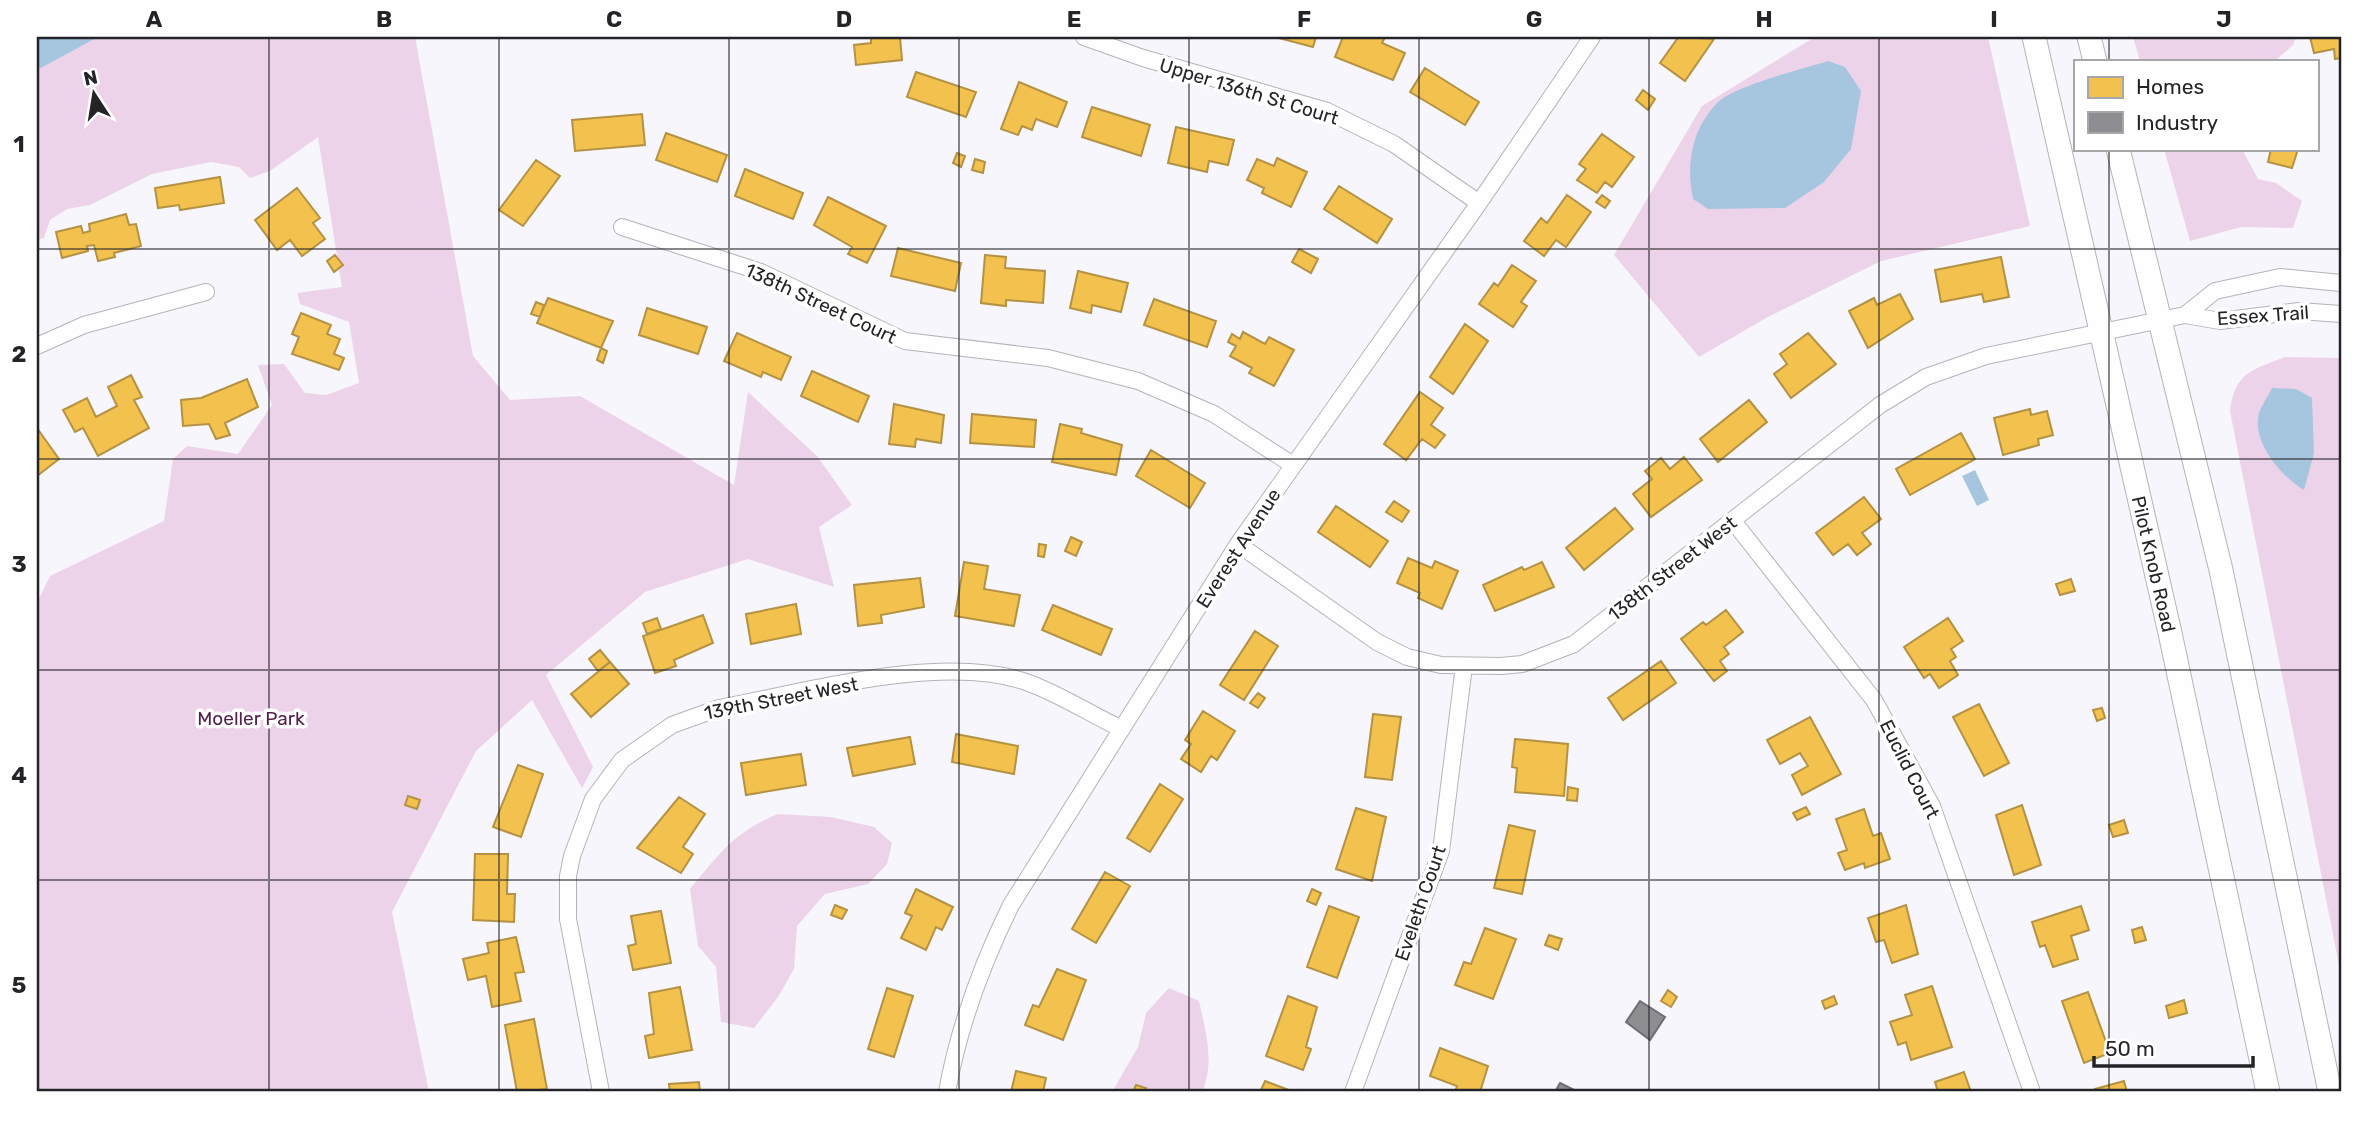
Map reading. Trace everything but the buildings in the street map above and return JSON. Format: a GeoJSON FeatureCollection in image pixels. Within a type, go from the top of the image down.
{"type":"FeatureCollection","features":[{"type":"Feature","properties":{"kind":"main road","name":"Pilot Knob Road"},"geometry":{"type":"LineString","coordinates":[[2034,37],[2054,111],[2173,647],[2267,1092]]}},
{"type":"Feature","properties":{"kind":"main road"},"geometry":{"type":"LineString","coordinates":[[2089,37],[2095,60]]}},
{"type":"Feature","properties":{"kind":"main road"},"geometry":{"type":"LineString","coordinates":[[2118,150],[2162,320],[2223,581],[2330,1092]]}},
{"type":"Feature","properties":{"kind":"street","name":"Upper 136th St Court"},"geometry":{"type":"LineString","coordinates":[[1084,37],[1143,58],[1327,111],[1394,144],[1479,203]]}},
{"type":"Feature","properties":{"kind":"street","name":"Everest Avenue"},"geometry":{"type":"LineString","coordinates":[[947,1092],[958,1034],[995,936],[1011,905],[1238,544],[1479,203],[1592,37]]}},
{"type":"Feature","properties":{"kind":"street","name":"138th Street Court"},"geometry":{"type":"LineString","coordinates":[[622,227],[761,272],[905,341],[1048,358],[1138,381],[1214,414],[1293,465]]}},
{"type":"Feature","properties":{"kind":"street","name":"Essex Trail"},"geometry":{"type":"LineString","coordinates":[[2185,315],[2215,291],[2280,277],[2341,283]]}},
{"type":"Feature","properties":{"kind":"street"},"geometry":{"type":"LineString","coordinates":[[37,346],[84,325],[206,292]]}},
{"type":"Feature","properties":{"kind":"street","name":"Essex Trail"},"geometry":{"type":"LineString","coordinates":[[2101,332],[2185,315],[2221,321],[2286,312],[2340,310]]}},
{"type":"Feature","properties":{"kind":"street","name":"138th Street West"},"geometry":{"type":"LineString","coordinates":[[1238,544],[1377,642],[1407,657],[1464,666],[1522,664],[1574,644],[1881,405],[1926,377],[1986,356],[2101,332]]}},
{"type":"Feature","properties":{"kind":"street","name":"Euclid Court"},"geometry":{"type":"LineString","coordinates":[[1733,521],[1874,700],[1932,806],[2032,1092]]}},
{"type":"Feature","properties":{"kind":"street","name":"Eveleth Court"},"geometry":{"type":"LineString","coordinates":[[1353,1092],[1441,851],[1464,666]]}},
{"type":"Feature","properties":{"kind":"street","name":"139th Street West"},"geometry":{"type":"LineString","coordinates":[[601,1092],[568,919],[568,876],[593,799],[622,760],[659,733],[692,715],[719,708],[890,677],[946,672],[1025,682],[1122,729]]}},
{"type":"Feature","properties":{"kind":"green space","name":"Moeller Park"},"geometry":{"type":"Polygon","coordinates":[[[37,37],[415,37],[473,356],[510,400],[580,396],[734,485],[748,392],[817,456],[852,505],[819,527],[834,587],[748,559],[645,592],[546,675],[593,767],[582,788],[532,700],[476,751],[392,912],[429,1092],[37,1092],[37,603],[50,576],[164,521],[173,459],[187,446],[238,454],[272,405],[258,365],[284,364],[305,393],[326,395],[359,383],[349,322],[300,304],[297,293],[342,287],[318,137],[270,171],[250,178],[239,167],[211,162],[152,174],[90,205],[67,209],[50,220],[44,238],[37,240],[37,37]]]}},
{"type":"Feature","properties":{"kind":"green space"},"geometry":{"type":"Polygon","coordinates":[[[1815,37],[1988,37],[2030,226],[1881,261],[1766,318],[1699,357],[1614,255],[1702,106],[1815,37]]]}},
{"type":"Feature","properties":{"kind":"green space"},"geometry":{"type":"Polygon","coordinates":[[[2133,37],[2296,37],[2293,45],[2276,60],[2140,60],[2133,37]]]}},
{"type":"Feature","properties":{"kind":"green space"},"geometry":{"type":"Polygon","coordinates":[[[2164,150],[2243,150],[2258,179],[2276,183],[2302,201],[2293,228],[2241,227],[2190,241],[2164,150]]]}},
{"type":"Feature","properties":{"kind":"green space"},"geometry":{"type":"Polygon","coordinates":[[[2285,357],[2341,358],[2341,975],[2230,411],[2236,388],[2247,374],[2285,357]]]}},
{"type":"Feature","properties":{"kind":"green space"},"geometry":{"type":"Polygon","coordinates":[[[778,814],[831,817],[874,827],[892,843],[887,864],[868,884],[825,894],[797,926],[794,969],[778,997],[754,1028],[721,1022],[716,967],[698,946],[690,889],[728,845],[750,828],[778,814]]]}},
{"type":"Feature","properties":{"kind":"green space"},"geometry":{"type":"Polygon","coordinates":[[[1169,988],[1199,1001],[1209,1058],[1202,1092],[1112,1092],[1138,1047],[1146,1013],[1169,988]]]}},
{"type":"Feature","properties":{"kind":"water"},"geometry":{"type":"Polygon","coordinates":[[[37,37],[98,37],[37,70],[37,37]]]}},
{"type":"Feature","properties":{"kind":"water"},"geometry":{"type":"Polygon","coordinates":[[[1828,61],[1845,67],[1861,91],[1851,149],[1824,182],[1785,208],[1708,209],[1693,199],[1690,173],[1696,136],[1708,113],[1717,103],[1753,84],[1828,61]]]}},
{"type":"Feature","properties":{"kind":"water"},"geometry":{"type":"Polygon","coordinates":[[[2272,388],[2296,389],[2312,398],[2314,453],[2304,490],[2287,477],[2270,458],[2260,435],[2259,413],[2272,388]]]}},
{"type":"Feature","properties":{"kind":"water"},"geometry":{"type":"Polygon","coordinates":[[[1975,470],[1989,500],[1977,506],[1962,476],[1975,470]]]}}]}
